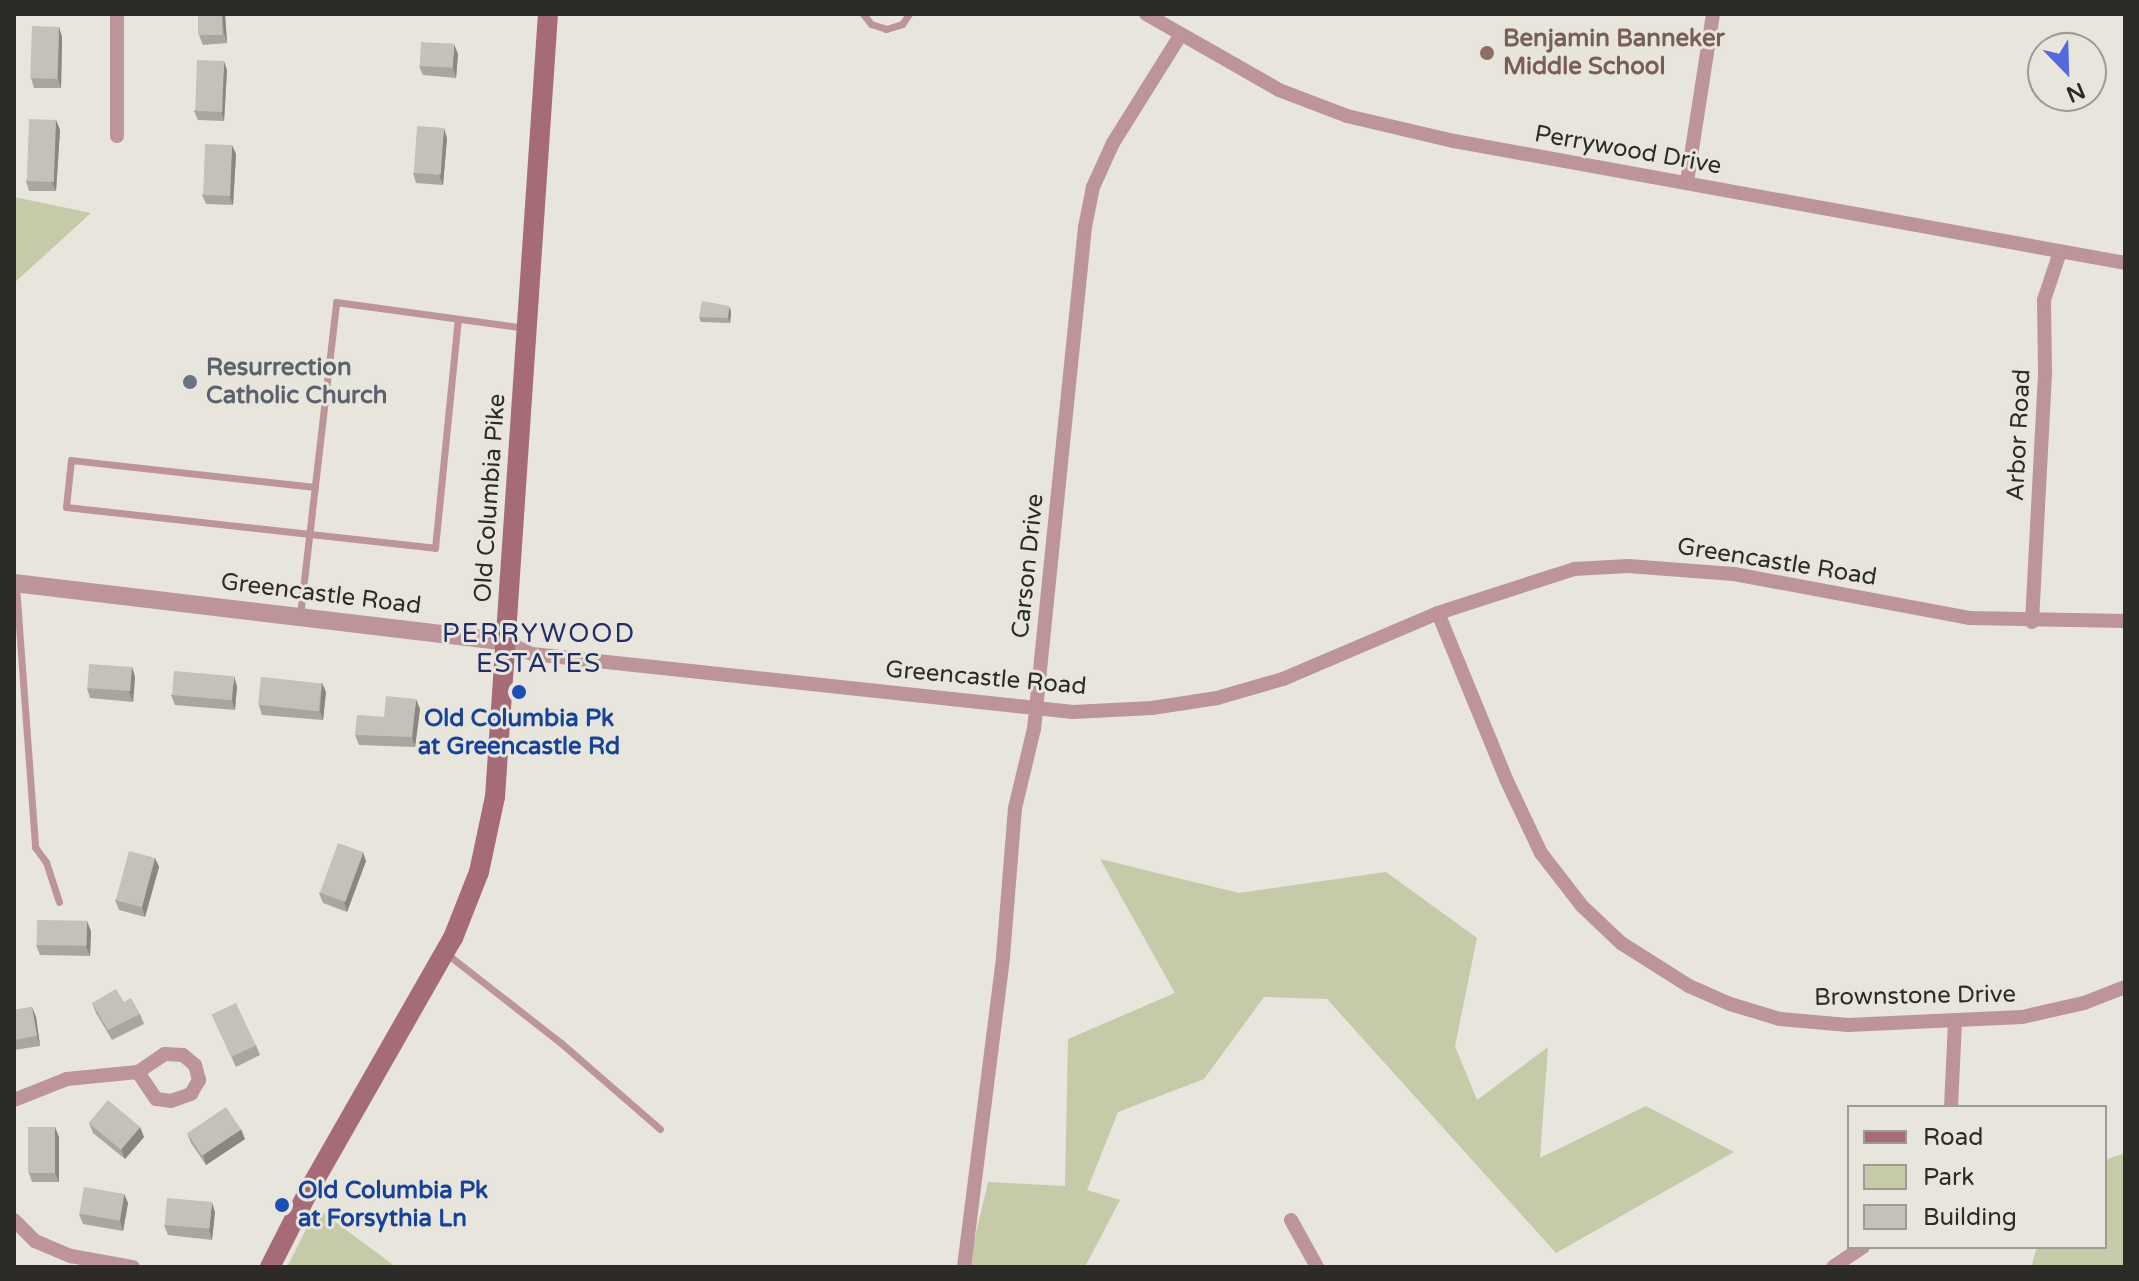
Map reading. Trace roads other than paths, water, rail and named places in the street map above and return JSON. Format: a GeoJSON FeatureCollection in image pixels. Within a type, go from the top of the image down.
{"type":"FeatureCollection","features":[{"type":"Feature","properties":{"kind":"main road","name":"Old Columbia Pike"},"geometry":{"type":"LineString","coordinates":[[270,1267],[309,1190],[445,953],[479,872],[495,797],[548,14]]}},
{"type":"Feature","properties":{"kind":"street"},"geometry":{"type":"LineString","coordinates":[[117,14],[117,136]]}},
{"type":"Feature","properties":{"kind":"street","name":"Perrywood Drive"},"geometry":{"type":"LineString","coordinates":[[1146,14],[1279,90],[1347,116],[1454,141],[2125,263]]}},
{"type":"Feature","properties":{"kind":"street"},"geometry":{"type":"LineString","coordinates":[[1687,182],[1713,14]]}},
{"type":"Feature","properties":{"kind":"street","name":"Carson Drive"},"geometry":{"type":"LineString","coordinates":[[964,1267],[1003,957],[1015,808],[1035,710],[1085,227],[1093,187],[1113,143],[1181,34]]}},
{"type":"Feature","properties":{"kind":"street","name":"Arbor Road"},"geometry":{"type":"LineString","coordinates":[[2032,622],[2045,371],[2044,300],[2060,252]]}},
{"type":"Feature","properties":{"kind":"street","name":"Greencastle Road"},"geometry":{"type":"LineString","coordinates":[[15,584],[300,615],[506,642],[532,654],[1073,712],[1152,708],[1217,698],[1283,679],[1438,613],[1574,569],[1628,566],[1734,574],[1969,618],[2032,622],[2125,621]]}},
{"type":"Feature","properties":{"kind":"street","name":"Brownstone Drive"},"geometry":{"type":"LineString","coordinates":[[1438,613],[1506,779],[1541,853],[1582,906],[1621,943],[1689,986],[1730,1004],[1780,1019],[1848,1025],[2022,1017],[2084,1003],[2125,987]]}},
{"type":"Feature","properties":{"kind":"street"},"geometry":{"type":"LineString","coordinates":[[1951,1105],[1955,1021]]}},
{"type":"Feature","properties":{"kind":"street"},"geometry":{"type":"LineString","coordinates":[[14,1100],[67,1079],[138,1072]]}},
{"type":"Feature","properties":{"kind":"street"},"geometry":{"type":"LineString","coordinates":[[14,1220],[35,1241],[71,1256],[133,1267]]}},
{"type":"Feature","properties":{"kind":"street"},"geometry":{"type":"LineString","coordinates":[[1291,1220],[1317,1267]]}},
{"type":"Feature","properties":{"kind":"street"},"geometry":{"type":"LineString","coordinates":[[1833,1267],[1860,1249]]}},
{"type":"Feature","properties":{"kind":"lane"},"geometry":{"type":"LineString","coordinates":[[863,14],[871,24],[886,29],[902,24],[909,14]]}},
{"type":"Feature","properties":{"kind":"lane"},"geometry":{"type":"LineString","coordinates":[[300,615],[336,302],[527,329]]}},
{"type":"Feature","properties":{"kind":"lane"},"geometry":{"type":"LineString","coordinates":[[315,487],[71,460],[66,507],[435,548],[458,319]]}},
{"type":"Feature","properties":{"kind":"lane"},"geometry":{"type":"LineString","coordinates":[[15,584],[35,847],[46,862],[59,902]]}},
{"type":"Feature","properties":{"kind":"lane"},"geometry":{"type":"LineString","coordinates":[[445,953],[550,1034],[660,1129]]}},
{"type":"Feature","properties":{"kind":"place","name":"Benjamin Banneker Middle School"},"geometry":{"type":"Point","coordinates":[1487,53]}},
{"type":"Feature","properties":{"kind":"place","name":"Resurrection Catholic Church"},"geometry":{"type":"Point","coordinates":[190,382]}},
{"type":"Feature","properties":{"kind":"place","name":"Old Columbia Pk at Greencastle Rd"},"geometry":{"type":"Point","coordinates":[519,692]}},
{"type":"Feature","properties":{"kind":"place","name":"Old Columbia Pk at Forsythia Ln"},"geometry":{"type":"Point","coordinates":[282,1205]}},
{"type":"Feature","properties":{"kind":"district","name":"PERRYWOOD ESTATES"},"geometry":{"type":"Point","coordinates":[539,649]}}]}
